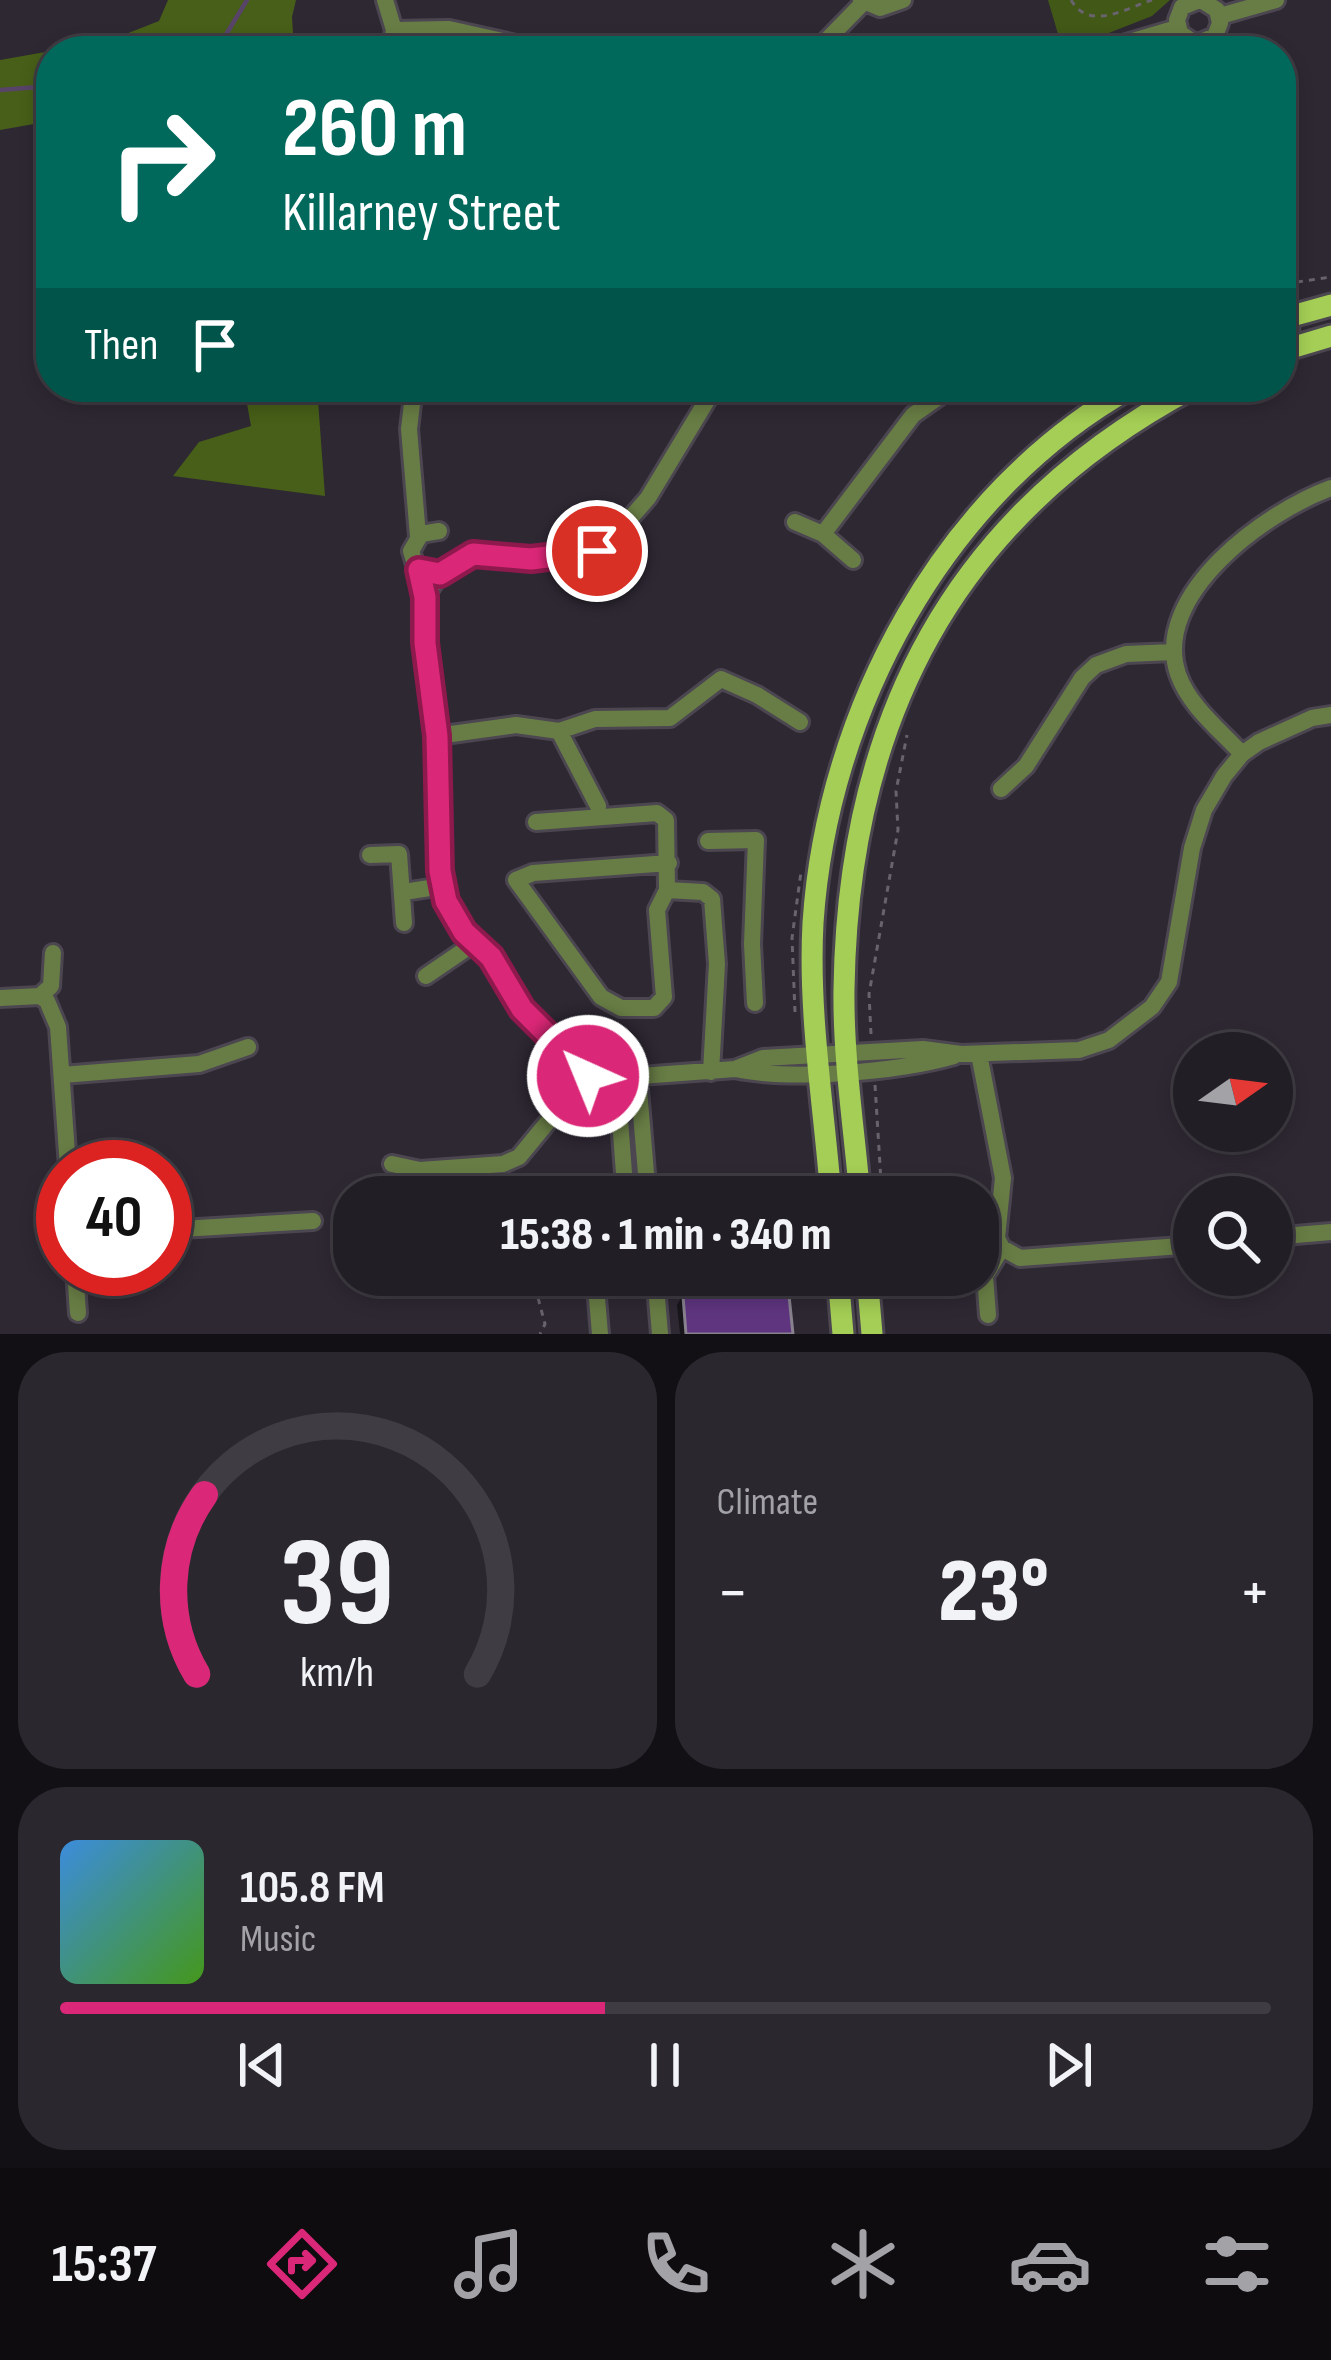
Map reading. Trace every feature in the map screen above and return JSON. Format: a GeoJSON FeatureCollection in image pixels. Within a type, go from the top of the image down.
{"type":"FeatureCollection","features":[{"type":"Feature","properties":{"kind":"main road"},"geometry":{"type":"LineString","coordinates":[[1296,314],[1331,305]]}},
{"type":"Feature","properties":{"kind":"main road"},"geometry":{"type":"LineString","coordinates":[[1296,343],[1331,336]]}},
{"type":"Feature","properties":{"kind":"main road"},"geometry":{"type":"LineString","coordinates":[[829,1176],[813,976],[819,872],[847,747],[899,628],[961,536],[1060,436],[1110,402]]}},
{"type":"Feature","properties":{"kind":"main road"},"geometry":{"type":"LineString","coordinates":[[858,1176],[843,995],[854,846],[888,724],[932,631],[966,576],[1006,527],[1092,450],[1183,402]]}},
{"type":"Feature","properties":{"kind":"main road"},"geometry":{"type":"LineString","coordinates":[[839,1296],[842,1334]]}},
{"type":"Feature","properties":{"kind":"main road"},"geometry":{"type":"LineString","coordinates":[[869,1296],[872,1334]]}},
{"type":"Feature","properties":{"kind":"street"},"geometry":{"type":"LineString","coordinates":[[386,0],[393,36]]}},
{"type":"Feature","properties":{"kind":"street"},"geometry":{"type":"LineString","coordinates":[[830,36],[862,1],[880,8],[903,0]]}},
{"type":"Feature","properties":{"kind":"street"},"geometry":{"type":"LineString","coordinates":[[1185,36],[1178,28],[1178,13],[1197,0],[1213,5],[1220,16],[1215,36]]}},
{"type":"Feature","properties":{"kind":"street"},"geometry":{"type":"LineString","coordinates":[[1220,16],[1276,0]]}},
{"type":"Feature","properties":{"kind":"street"},"geometry":{"type":"LineString","coordinates":[[1151,36],[1178,28]]}},
{"type":"Feature","properties":{"kind":"street"},"geometry":{"type":"LineString","coordinates":[[394,30],[449,29],[480,36]]}},
{"type":"Feature","properties":{"kind":"street"},"geometry":{"type":"LineString","coordinates":[[412,402],[409,428],[418,536],[411,551],[425,597],[425,643],[437,736],[442,886],[453,917],[491,957],[522,1009],[580,1073],[617,1080],[734,1069],[763,1058],[923,1065],[970,1054],[1079,1050],[1109,1040],[1152,1007],[1169,982],[1192,848],[1204,810],[1224,776],[1242,754],[1281,731],[1331,715]]}},
{"type":"Feature","properties":{"kind":"street"},"geometry":{"type":"LineString","coordinates":[[417,509],[446,537],[473,554],[531,559],[606,547],[648,498],[706,402]]}},
{"type":"Feature","properties":{"kind":"street"},"geometry":{"type":"LineString","coordinates":[[823,534],[913,415],[932,402]]}},
{"type":"Feature","properties":{"kind":"street"},"geometry":{"type":"LineString","coordinates":[[1242,754],[1191,699],[1179,676],[1173,652],[1182,609],[1234,548],[1274,515],[1331,488]]}},
{"type":"Feature","properties":{"kind":"street"},"geometry":{"type":"LineString","coordinates":[[795,522],[823,534],[853,560]]}},
{"type":"Feature","properties":{"kind":"street"},"geometry":{"type":"LineString","coordinates":[[418,536],[446,537]]}},
{"type":"Feature","properties":{"kind":"street"},"geometry":{"type":"LineString","coordinates":[[425,597],[445,569],[446,537]]}},
{"type":"Feature","properties":{"kind":"street"},"geometry":{"type":"LineString","coordinates":[[419,570],[445,569],[473,554]]}},
{"type":"Feature","properties":{"kind":"street"},"geometry":{"type":"LineString","coordinates":[[1001,789],[1026,766],[1082,678],[1096,665],[1126,653],[1173,652]]}},
{"type":"Feature","properties":{"kind":"street"},"geometry":{"type":"LineString","coordinates":[[437,736],[516,725],[559,730],[595,719],[670,718],[722,680],[800,722]]}},
{"type":"Feature","properties":{"kind":"street"},"geometry":{"type":"LineString","coordinates":[[559,730],[598,806]]}},
{"type":"Feature","properties":{"kind":"street"},"geometry":{"type":"LineString","coordinates":[[536,822],[661,814],[668,826],[669,863],[667,890],[657,910],[662,1002],[649,1009],[621,1008],[601,997],[516,880],[533,873],[669,863]]}},
{"type":"Feature","properties":{"kind":"street"},"geometry":{"type":"LineString","coordinates":[[708,841],[756,840],[755,1004]]}},
{"type":"Feature","properties":{"kind":"street"},"geometry":{"type":"LineString","coordinates":[[370,856],[399,854],[404,923]]}},
{"type":"Feature","properties":{"kind":"street"},"geometry":{"type":"LineString","coordinates":[[404,892],[442,886]]}},
{"type":"Feature","properties":{"kind":"street"},"geometry":{"type":"LineString","coordinates":[[667,890],[697,890],[710,896],[716,946],[711,1072]]}},
{"type":"Feature","properties":{"kind":"street"},"geometry":{"type":"LineString","coordinates":[[426,976],[476,943]]}},
{"type":"Feature","properties":{"kind":"street"},"geometry":{"type":"LineString","coordinates":[[716,946],[752,944]]}},
{"type":"Feature","properties":{"kind":"street"},"geometry":{"type":"LineString","coordinates":[[0,998],[40,996],[51,986],[53,953]]}},
{"type":"Feature","properties":{"kind":"street"},"geometry":{"type":"LineString","coordinates":[[40,996],[58,1027],[66,1140]]}},
{"type":"Feature","properties":{"kind":"street"},"geometry":{"type":"LineString","coordinates":[[62,1075],[199,1064],[248,1047]]}},
{"type":"Feature","properties":{"kind":"street"},"geometry":{"type":"LineString","coordinates":[[970,1054],[1003,1178],[997,1238],[1002,1248],[1020,1258],[1173,1246]]}},
{"type":"Feature","properties":{"kind":"street"},"geometry":{"type":"LineString","coordinates":[[392,1164],[420,1170],[503,1164],[519,1157],[551,1120],[580,1073]]}},
{"type":"Feature","properties":{"kind":"street"},"geometry":{"type":"LineString","coordinates":[[638,1078],[646,1176]]}},
{"type":"Feature","properties":{"kind":"street"},"geometry":{"type":"LineString","coordinates":[[617,1080],[624,1173]]}},
{"type":"Feature","properties":{"kind":"street"},"geometry":{"type":"LineString","coordinates":[[192,1228],[314,1221]]}},
{"type":"Feature","properties":{"kind":"street"},"geometry":{"type":"LineString","coordinates":[[1293,1235],[1331,1232]]}},
{"type":"Feature","properties":{"kind":"street"},"geometry":{"type":"LineString","coordinates":[[988,1315],[985,1276],[1002,1248]]}},
{"type":"Feature","properties":{"kind":"street"},"geometry":{"type":"LineString","coordinates":[[77,1296],[78,1313]]}},
{"type":"Feature","properties":{"kind":"street"},"geometry":{"type":"LineString","coordinates":[[597,1296],[600,1334]]}},
{"type":"Feature","properties":{"kind":"street"},"geometry":{"type":"LineString","coordinates":[[657,1296],[660,1334]]}},
{"type":"Feature","properties":{"kind":"path"},"geometry":{"type":"LineString","coordinates":[[1071,0],[1083,14],[1095,17],[1152,0]]}},
{"type":"Feature","properties":{"kind":"path"},"geometry":{"type":"LineString","coordinates":[[1296,283],[1331,277]]}},
{"type":"Feature","properties":{"kind":"path"},"geometry":{"type":"LineString","coordinates":[[881,1176],[869,994],[898,830],[897,779],[909,727]]}},
{"type":"Feature","properties":{"kind":"path"},"geometry":{"type":"LineString","coordinates":[[538,1296],[545,1324],[540,1334]]}},
{"type":"Feature","properties":{"kind":"green space"},"geometry":{"type":"Polygon","coordinates":[[[168,0],[296,0],[293,36],[121,36],[159,21],[168,0]]]}},
{"type":"Feature","properties":{"kind":"green space"},"geometry":{"type":"Polygon","coordinates":[[[1048,0],[1170,0],[1152,16],[1101,36],[1059,36],[1048,0]]]}},
{"type":"Feature","properties":{"kind":"green space"},"geometry":{"type":"Polygon","coordinates":[[[36,54],[36,124],[0,130],[0,60],[36,54]]]}},
{"type":"Feature","properties":{"kind":"green space"},"geometry":{"type":"Polygon","coordinates":[[[247,402],[318,402],[325,496],[173,476],[199,442],[251,426],[247,402]]]}},
{"type":"Feature","properties":{"kind":"building"},"geometry":{"type":"Polygon","coordinates":[[[683,1296],[789,1296],[793,1334],[686,1334],[683,1296]]]}},
{"type":"Feature","properties":{"kind":"waterway"},"geometry":{"type":"LineString","coordinates":[[225,36],[247,0]]}},
{"type":"Feature","properties":{"kind":"waterway"},"geometry":{"type":"LineString","coordinates":[[0,90],[36,87]]}},
{"type":"Feature","properties":{"kind":"route"},"geometry":{"type":"LineString","coordinates":[[588,1076],[567,1063],[522,1009],[491,957],[464,932],[446,901],[440,871],[437,736],[419,570],[440,574],[473,554],[531,559],[597,551]]}}]}
